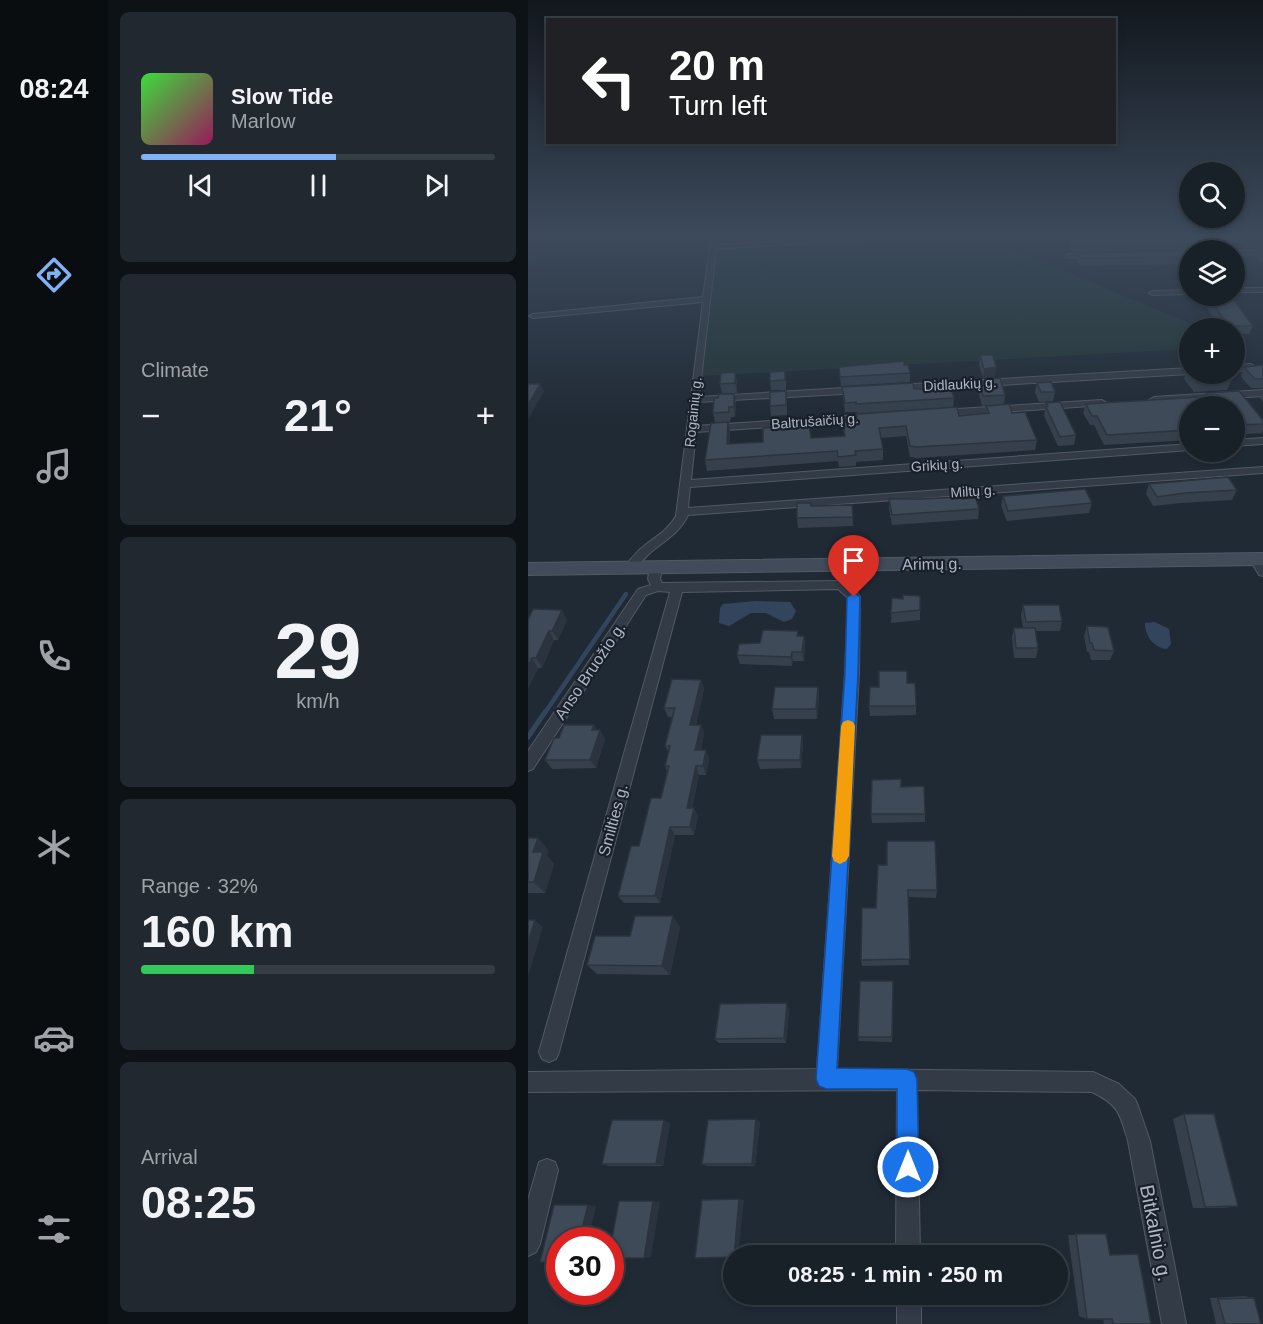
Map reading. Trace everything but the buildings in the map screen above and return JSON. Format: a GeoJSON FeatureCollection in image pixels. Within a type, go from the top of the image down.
{"type":"FeatureCollection","features":[{"type":"Feature","properties":{"kind":"main road","name":"Arimų g."},"geometry":{"type":"LineString","coordinates":[[528,569],[1261,563]]}},
{"type":"Feature","properties":{"kind":"street","name":"Rogainių g."},"geometry":{"type":"LineString","coordinates":[[631,568],[642,549],[668,535],[678,524],[682,512],[706,296]]}},
{"type":"Feature","properties":{"kind":"street"},"geometry":{"type":"LineString","coordinates":[[533,316],[706,299]]}},
{"type":"Feature","properties":{"kind":"street"},"geometry":{"type":"LineString","coordinates":[[1245,367],[1251,367]]}},
{"type":"Feature","properties":{"kind":"street","name":"Didlaukių g."},"geometry":{"type":"LineString","coordinates":[[883,388],[1179,372]]}},
{"type":"Feature","properties":{"kind":"street"},"geometry":{"type":"LineString","coordinates":[[694,400],[871,389]]}},
{"type":"Feature","properties":{"kind":"street"},"geometry":{"type":"LineString","coordinates":[[1144,400],[1263,393]]}},
{"type":"Feature","properties":{"kind":"street"},"geometry":{"type":"LineString","coordinates":[[929,414],[1108,402]]}},
{"type":"Feature","properties":{"kind":"street","name":"Baltrušaičių g."},"geometry":{"type":"LineString","coordinates":[[691,429],[882,417]]}},
{"type":"Feature","properties":{"kind":"street"},"geometry":{"type":"LineString","coordinates":[[1245,442],[1263,441]]}},
{"type":"Feature","properties":{"kind":"street","name":"Grikių g."},"geometry":{"type":"LineString","coordinates":[[685,484],[1179,448]]}},
{"type":"Feature","properties":{"kind":"street","name":"Miltų g."},"geometry":{"type":"LineString","coordinates":[[682,512],[1263,470]]}},
{"type":"Feature","properties":{"kind":"street"},"geometry":{"type":"LineString","coordinates":[[656,567],[654,579],[658,587],[840,585],[848,589],[854,597],[852,673],[826,1079]]}},
{"type":"Feature","properties":{"kind":"street","name":"Anso Bruožio g."},"geometry":{"type":"LineString","coordinates":[[528,764],[642,592],[658,587]]}},
{"type":"Feature","properties":{"kind":"street","name":"Smilties g."},"geometry":{"type":"LineString","coordinates":[[549,1052],[677,588]]}},
{"type":"Feature","properties":{"kind":"street","name":"Bitkalnio g."},"geometry":{"type":"LineString","coordinates":[[528,1082],[826,1079],[1092,1082],[1112,1091],[1128,1106],[1139,1141],[1174,1324]]}},
{"type":"Feature","properties":{"kind":"street"},"geometry":{"type":"LineString","coordinates":[[907,1079],[908,1245]]}},
{"type":"Feature","properties":{"kind":"street"},"geometry":{"type":"LineString","coordinates":[[528,1244],[547,1170]]}},
{"type":"Feature","properties":{"kind":"street"},"geometry":{"type":"LineString","coordinates":[[909,1305],[909,1324]]}},
{"type":"Feature","properties":{"kind":"green space"},"geometry":{"type":"Polygon","coordinates":[[[710,296],[1124,296],[1179,319],[1179,350],[702,376],[710,296]]]}},
{"type":"Feature","properties":{"kind":"water"},"geometry":{"type":"Polygon","coordinates":[[[755,601],[790,602],[796,611],[792,619],[784,622],[766,613],[751,613],[729,626],[719,623],[720,608],[723,604],[755,601]]]}},
{"type":"Feature","properties":{"kind":"water"},"geometry":{"type":"Polygon","coordinates":[[[1155,622],[1169,629],[1171,644],[1167,649],[1154,644],[1147,632],[1145,623],[1155,622]]]}},
{"type":"Feature","properties":{"kind":"waterway"},"geometry":{"type":"LineString","coordinates":[[544,714],[626,594]]}},
{"type":"Feature","properties":{"kind":"waterway"},"geometry":{"type":"LineString","coordinates":[[528,737],[545,712]]}},
{"type":"Feature","properties":{"kind":"slow traffic"},"geometry":{"type":"LineString","coordinates":[[840,856],[848,726]]}},
{"type":"Feature","properties":{"kind":"route"},"geometry":{"type":"LineString","coordinates":[[854,597],[852,673],[826,1079],[907,1079],[908,1167]]}}]}
